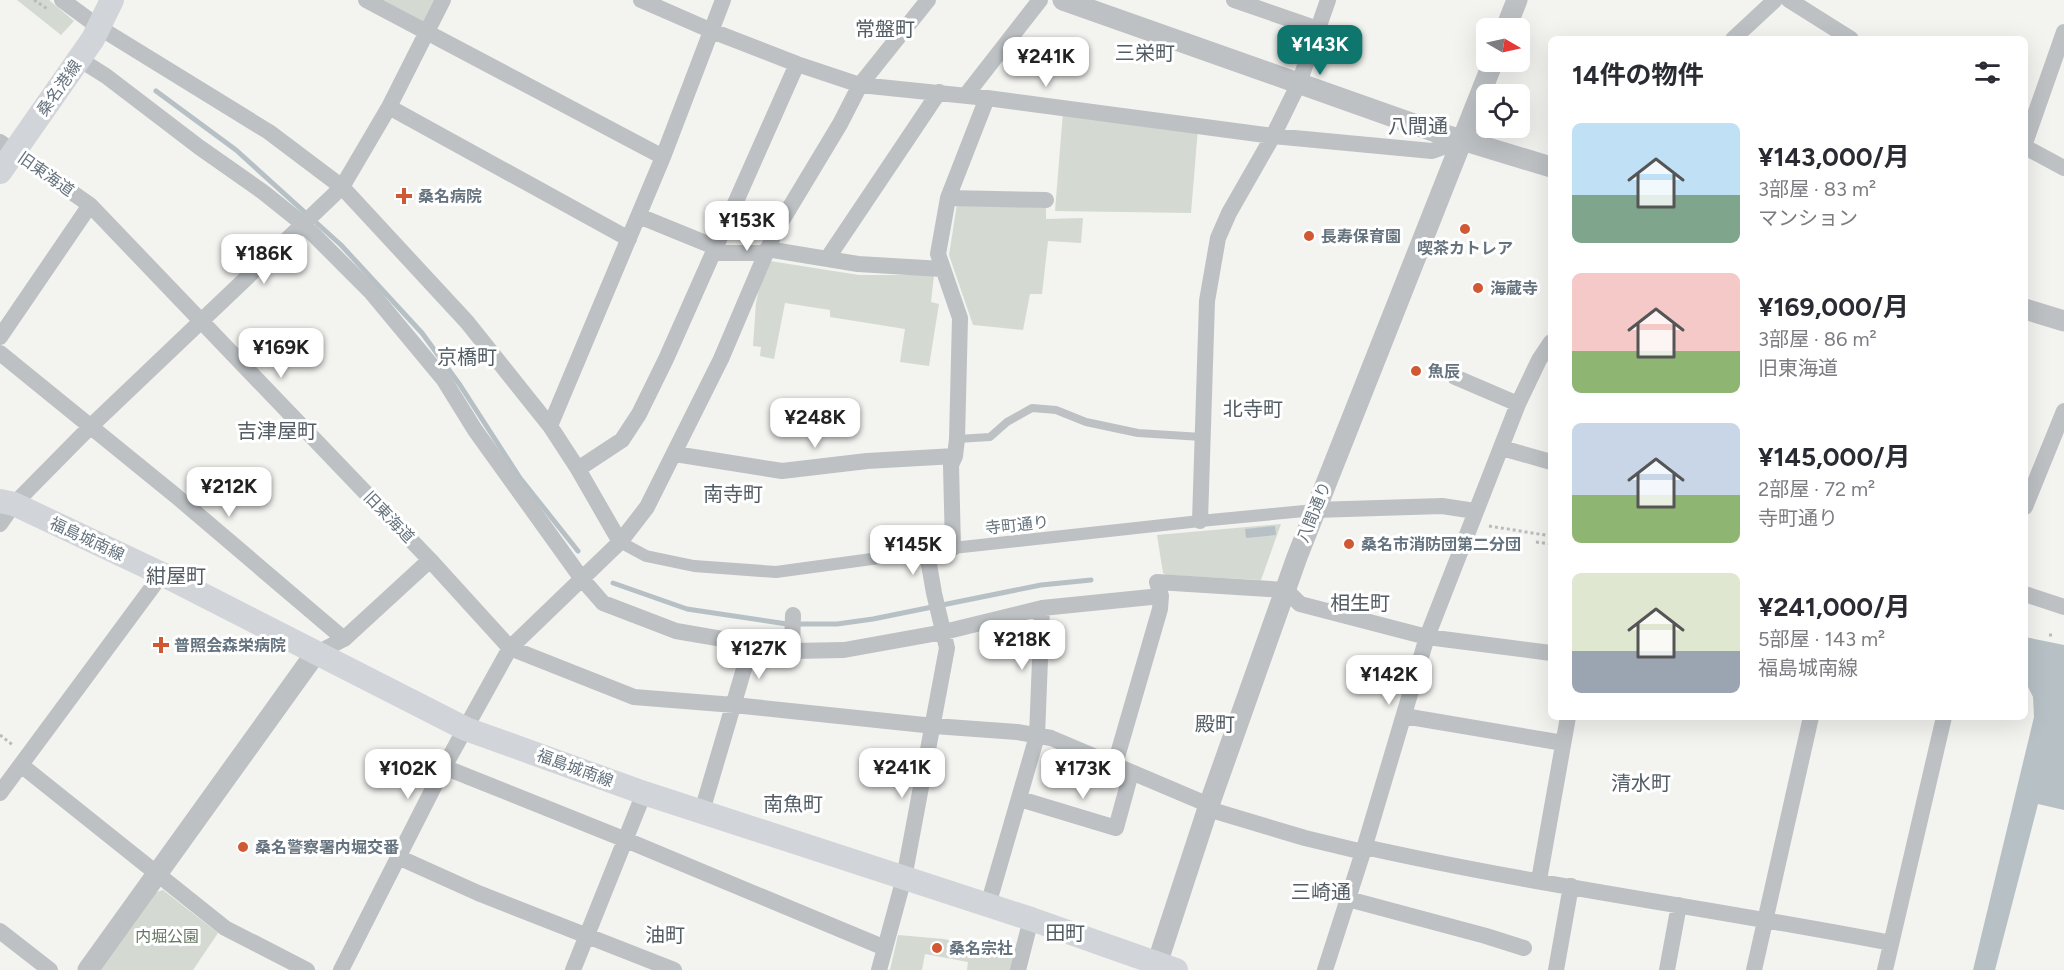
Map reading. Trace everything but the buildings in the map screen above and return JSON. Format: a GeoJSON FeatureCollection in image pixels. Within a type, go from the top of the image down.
{"type":"FeatureCollection","features":[{"type":"Feature","properties":{"kind":"main road","name":"桑名港線"},"geometry":{"type":"LineString","coordinates":[[0,172],[7,147],[79,59],[100,28],[112,0]]}},
{"type":"Feature","properties":{"kind":"main road","name":"福島城南線"},"geometry":{"type":"LineString","coordinates":[[7,503],[162,574],[466,729],[644,793],[1031,918],[1163,967]]}},
{"type":"Feature","properties":{"kind":"street"},"geometry":{"type":"LineString","coordinates":[[62,0],[100,28],[269,132],[342,187],[466,321],[550,426],[620,542]]}},
{"type":"Feature","properties":{"kind":"street"},"geometry":{"type":"LineString","coordinates":[[366,0],[663,157]]}},
{"type":"Feature","properties":{"kind":"street"},"geometry":{"type":"LineString","coordinates":[[0,524],[7,503],[342,187],[389,106],[443,0]]}},
{"type":"Feature","properties":{"kind":"street"},"geometry":{"type":"LineString","coordinates":[[641,0],[797,64],[860,85],[966,95],[1273,136],[1432,151],[1462,140]]}},
{"type":"Feature","properties":{"kind":"street"},"geometry":{"type":"LineString","coordinates":[[550,426],[663,157],[723,0]]}},
{"type":"Feature","properties":{"kind":"street"},"geometry":{"type":"LineString","coordinates":[[341,970],[444,767],[510,648],[620,542],[648,507],[721,359],[775,232],[840,124],[860,85],[928,0]]}},
{"type":"Feature","properties":{"kind":"street"},"geometry":{"type":"LineString","coordinates":[[966,95],[1040,0]]}},
{"type":"Feature","properties":{"kind":"street"},"geometry":{"type":"LineString","coordinates":[[1063,0],[1462,140],[1548,166]]}},
{"type":"Feature","properties":{"kind":"street"},"geometry":{"type":"LineString","coordinates":[[1234,0],[1318,29]]}},
{"type":"Feature","properties":{"kind":"street"},"geometry":{"type":"LineString","coordinates":[[1200,521],[1207,301],[1218,238],[1229,213],[1273,136],[1299,83],[1328,0]]}},
{"type":"Feature","properties":{"kind":"street"},"geometry":{"type":"LineString","coordinates":[[1510,18],[1517,0]]}},
{"type":"Feature","properties":{"kind":"street"},"geometry":{"type":"LineString","coordinates":[[1735,36],[1775,0]]}},
{"type":"Feature","properties":{"kind":"street"},"geometry":{"type":"LineString","coordinates":[[1789,0],[1846,36]]}},
{"type":"Feature","properties":{"kind":"street"},"geometry":{"type":"LineString","coordinates":[[2028,136],[2064,32]]}},
{"type":"Feature","properties":{"kind":"street"},"geometry":{"type":"LineString","coordinates":[[79,59],[106,75],[199,147],[263,192],[303,224],[370,291],[444,380],[475,430],[582,579],[603,603],[676,631],[792,651],[844,650],[1042,608],[1161,596]]}},
{"type":"Feature","properties":{"kind":"street"},"geometry":{"type":"LineString","coordinates":[[578,469],[622,440],[639,414],[666,359],[797,64]]}},
{"type":"Feature","properties":{"kind":"street","name":"八間通り"},"geometry":{"type":"LineString","coordinates":[[1163,967],[1208,807],[1315,510],[1489,72]]}},
{"type":"Feature","properties":{"kind":"street"},"geometry":{"type":"LineString","coordinates":[[827,259],[939,92]]}},
{"type":"Feature","properties":{"kind":"street"},"geometry":{"type":"LineString","coordinates":[[953,548],[951,465],[956,447],[960,318],[938,254],[948,198],[987,98]]}},
{"type":"Feature","properties":{"kind":"street"},"geometry":{"type":"LineString","coordinates":[[389,106],[628,239]]}},
{"type":"Feature","properties":{"kind":"street","name":"旧東海道"},"geometry":{"type":"LineString","coordinates":[[7,147],[90,205],[430,560],[510,648]]}},
{"type":"Feature","properties":{"kind":"street"},"geometry":{"type":"LineString","coordinates":[[2028,147],[2064,168]]}},
{"type":"Feature","properties":{"kind":"street"},"geometry":{"type":"LineString","coordinates":[[948,198],[1046,200]]}},
{"type":"Feature","properties":{"kind":"street"},"geometry":{"type":"LineString","coordinates":[[0,337],[90,205]]}},
{"type":"Feature","properties":{"kind":"street"},"geometry":{"type":"LineString","coordinates":[[734,208],[775,232]]}},
{"type":"Feature","properties":{"kind":"street"},"geometry":{"type":"LineString","coordinates":[[639,216],[714,250],[766,251],[858,264],[942,269]]}},
{"type":"Feature","properties":{"kind":"street"},"geometry":{"type":"LineString","coordinates":[[2028,310],[2064,321]]}},
{"type":"Feature","properties":{"kind":"street"},"geometry":{"type":"LineString","coordinates":[[1325,970],[1427,638],[1472,517],[1518,404],[1548,346]]}},
{"type":"Feature","properties":{"kind":"street"},"geometry":{"type":"LineString","coordinates":[[0,353],[274,578],[344,639]]}},
{"type":"Feature","properties":{"kind":"street"},"geometry":{"type":"LineString","coordinates":[[1455,377],[1518,404]]}},
{"type":"Feature","properties":{"kind":"street"},"geometry":{"type":"LineString","coordinates":[[2028,500],[2064,411]]}},
{"type":"Feature","properties":{"kind":"street"},"geometry":{"type":"LineString","coordinates":[[675,454],[782,471],[956,447]]}},
{"type":"Feature","properties":{"kind":"street"},"geometry":{"type":"LineString","coordinates":[[1502,448],[1548,461]]}},
{"type":"Feature","properties":{"kind":"street"},"geometry":{"type":"LineString","coordinates":[[1315,510],[1442,506],[1472,517]]}},
{"type":"Feature","properties":{"kind":"street","name":"寺町通り"},"geometry":{"type":"LineString","coordinates":[[620,542],[646,556],[694,566],[776,572],[953,548],[1315,510]]}},
{"type":"Feature","properties":{"kind":"street"},"geometry":{"type":"LineString","coordinates":[[879,970],[904,878],[947,648],[927,553]]}},
{"type":"Feature","properties":{"kind":"street"},"geometry":{"type":"LineString","coordinates":[[88,970],[315,654],[344,639],[430,560]]}},
{"type":"Feature","properties":{"kind":"street"},"geometry":{"type":"LineString","coordinates":[[0,793],[162,574]]}},
{"type":"Feature","properties":{"kind":"street"},"geometry":{"type":"LineString","coordinates":[[1115,764],[1160,609],[1161,596],[1157,582],[1286,590],[1300,604],[1427,638],[1548,653]]}},
{"type":"Feature","properties":{"kind":"street"},"geometry":{"type":"LineString","coordinates":[[2028,595],[2064,607]]}},
{"type":"Feature","properties":{"kind":"street"},"geometry":{"type":"LineString","coordinates":[[988,904],[1037,736],[1042,608]]}},
{"type":"Feature","properties":{"kind":"street"},"geometry":{"type":"LineString","coordinates":[[792,651],[793,623]]}},
{"type":"Feature","properties":{"kind":"street"},"geometry":{"type":"LineString","coordinates":[[702,811],[751,645]]}},
{"type":"Feature","properties":{"kind":"street"},"geometry":{"type":"LineString","coordinates":[[510,648],[634,697],[1017,732],[1051,738],[1115,764],[1208,807],[1305,838],[1891,943]]}},
{"type":"Feature","properties":{"kind":"street"},"geometry":{"type":"LineString","coordinates":[[1404,716],[1563,743]]}},
{"type":"Feature","properties":{"kind":"street"},"geometry":{"type":"LineString","coordinates":[[1539,880],[1567,720]]}},
{"type":"Feature","properties":{"kind":"street"},"geometry":{"type":"LineString","coordinates":[[1754,970],[1810,720]]}},
{"type":"Feature","properties":{"kind":"street"},"geometry":{"type":"LineString","coordinates":[[1885,970],[1940,720]]}},
{"type":"Feature","properties":{"kind":"street"},"geometry":{"type":"LineString","coordinates":[[21,765],[225,928],[307,970]]}},
{"type":"Feature","properties":{"kind":"street"},"geometry":{"type":"LineString","coordinates":[[444,767],[885,948]]}},
{"type":"Feature","properties":{"kind":"street"},"geometry":{"type":"LineString","coordinates":[[1020,799],[1116,828],[1131,773]]}},
{"type":"Feature","properties":{"kind":"street"},"geometry":{"type":"LineString","coordinates":[[573,970],[644,793]]}},
{"type":"Feature","properties":{"kind":"street"},"geometry":{"type":"LineString","coordinates":[[398,857],[586,937],[674,970]]}},
{"type":"Feature","properties":{"kind":"street"},"geometry":{"type":"LineString","coordinates":[[1556,970],[1571,886]]}},
{"type":"Feature","properties":{"kind":"street"},"geometry":{"type":"LineString","coordinates":[[1348,899],[1524,948]]}},
{"type":"Feature","properties":{"kind":"street"},"geometry":{"type":"LineString","coordinates":[[1667,970],[1679,905]]}},
{"type":"Feature","properties":{"kind":"street"},"geometry":{"type":"LineString","coordinates":[[1018,970],[1031,918]]}},
{"type":"Feature","properties":{"kind":"street"},"geometry":{"type":"LineString","coordinates":[[0,932],[50,970]]}},
{"type":"Feature","properties":{"kind":"lane"},"geometry":{"type":"LineString","coordinates":[[956,447],[990,437],[1007,422],[1032,408],[1056,410],[1086,422],[1138,434],[1202,437]]}},
{"type":"Feature","properties":{"kind":"path"},"geometry":{"type":"LineString","coordinates":[[1472,517],[1548,535]]}},
{"type":"Feature","properties":{"kind":"path"},"geometry":{"type":"LineString","coordinates":[[1536,542],[1548,544]]}},
{"type":"Feature","properties":{"kind":"green space"},"geometry":{"type":"Polygon","coordinates":[[[17,0],[49,0],[74,21],[61,35],[17,0]]]}},
{"type":"Feature","properties":{"kind":"green space"},"geometry":{"type":"Polygon","coordinates":[[[383,0],[435,0],[424,22],[383,0]]]}},
{"type":"Feature","properties":{"kind":"green space"},"geometry":{"type":"Polygon","coordinates":[[[1063,112],[1198,128],[1191,213],[1055,211],[1063,112]]]}},
{"type":"Feature","properties":{"kind":"green space"},"geometry":{"type":"Polygon","coordinates":[[[957,204],[1046,208],[1046,219],[1083,218],[1081,243],[1048,241],[1042,294],[1030,294],[1023,330],[973,325],[949,255],[957,204]]]}},
{"type":"Feature","properties":{"kind":"green space"},"geometry":{"type":"Polygon","coordinates":[[[770,261],[859,275],[934,275],[931,302],[939,304],[929,366],[900,362],[905,329],[830,317],[830,310],[785,303],[774,359],[760,356],[761,347],[753,346],[756,303],[764,265],[770,261]]]}},
{"type":"Feature","properties":{"kind":"green space"},"geometry":{"type":"Polygon","coordinates":[[[1281,524],[1261,580],[1163,573],[1157,535],[1281,524]]]}},
{"type":"Feature","properties":{"kind":"green space","name":"内堀公園"},"geometry":{"type":"Polygon","coordinates":[[[163,890],[218,933],[193,970],[99,970],[156,892],[163,890]]]}},
{"type":"Feature","properties":{"kind":"green space","name":"桑名宗社"},"geometry":{"type":"Polygon","coordinates":[[[898,935],[944,939],[1014,957],[1011,970],[967,970],[968,962],[925,954],[922,970],[890,970],[898,935]]]}},
{"type":"Feature","properties":{"kind":"shaded area"},"geometry":{"type":"Polygon","coordinates":[[[1275,526],[1276,535],[1246,538],[1245,529],[1275,526]]]}},
{"type":"Feature","properties":{"kind":"shaded area"},"geometry":{"type":"Polygon","coordinates":[[[2028,638],[2064,645],[2064,810],[2038,804],[1995,970],[1973,970],[2034,717],[2033,697],[2028,687],[2028,638]]]}},
{"type":"Feature","properties":{"kind":"waterway"},"geometry":{"type":"LineString","coordinates":[[156,91],[236,150],[341,245],[422,333],[460,385],[520,478],[578,551]]}},
{"type":"Feature","properties":{"kind":"waterway"},"geometry":{"type":"LineString","coordinates":[[613,583],[687,609],[787,624],[837,624],[873,619],[1041,585],[1091,580]]}},
{"type":"Feature","properties":{"kind":"place","name":"桑名病院"},"geometry":{"type":"Point","coordinates":[404,196]}},
{"type":"Feature","properties":{"kind":"place","name":"喫茶カトレア"},"geometry":{"type":"Point","coordinates":[1465,229]}},
{"type":"Feature","properties":{"kind":"place","name":"長寿保育園"},"geometry":{"type":"Point","coordinates":[1309,236]}},
{"type":"Feature","properties":{"kind":"place","name":"海蔵寺"},"geometry":{"type":"Point","coordinates":[1478,288]}},
{"type":"Feature","properties":{"kind":"place","name":"魚辰"},"geometry":{"type":"Point","coordinates":[1416,371]}},
{"type":"Feature","properties":{"kind":"place","name":"桑名市消防団第二分団"},"geometry":{"type":"Point","coordinates":[1349,544]}},
{"type":"Feature","properties":{"kind":"place","name":"普照会森栄病院"},"geometry":{"type":"Point","coordinates":[161,645]}},
{"type":"Feature","properties":{"kind":"place","name":"桑名警察署内堀交番"},"geometry":{"type":"Point","coordinates":[243,847]}},
{"type":"Feature","properties":{"kind":"place","name":"桑名宗社"},"geometry":{"type":"Point","coordinates":[937,948]}},
{"type":"Feature","properties":{"kind":"district","name":"常盤町"},"geometry":{"type":"Point","coordinates":[885,29]}},
{"type":"Feature","properties":{"kind":"district","name":"三栄町"},"geometry":{"type":"Point","coordinates":[1145,53]}},
{"type":"Feature","properties":{"kind":"district","name":"八間通"},"geometry":{"type":"Point","coordinates":[1418,126]}},
{"type":"Feature","properties":{"kind":"district","name":"京橋町"},"geometry":{"type":"Point","coordinates":[467,357]}},
{"type":"Feature","properties":{"kind":"district","name":"北寺町"},"geometry":{"type":"Point","coordinates":[1253,409]}},
{"type":"Feature","properties":{"kind":"district","name":"吉津屋町"},"geometry":{"type":"Point","coordinates":[277,431]}},
{"type":"Feature","properties":{"kind":"district","name":"南寺町"},"geometry":{"type":"Point","coordinates":[733,494]}},
{"type":"Feature","properties":{"kind":"district","name":"紺屋町"},"geometry":{"type":"Point","coordinates":[176,576]}},
{"type":"Feature","properties":{"kind":"district","name":"相生町"},"geometry":{"type":"Point","coordinates":[1360,603]}},
{"type":"Feature","properties":{"kind":"district","name":"殿町"},"geometry":{"type":"Point","coordinates":[1215,724]}},
{"type":"Feature","properties":{"kind":"district","name":"清水町"},"geometry":{"type":"Point","coordinates":[1641,783]}},
{"type":"Feature","properties":{"kind":"district","name":"南魚町"},"geometry":{"type":"Point","coordinates":[793,804]}},
{"type":"Feature","properties":{"kind":"district","name":"三崎通"},"geometry":{"type":"Point","coordinates":[1321,892]}},
{"type":"Feature","properties":{"kind":"district","name":"田町"},"geometry":{"type":"Point","coordinates":[1065,933]}},
{"type":"Feature","properties":{"kind":"district","name":"油町"},"geometry":{"type":"Point","coordinates":[665,935]}}]}
